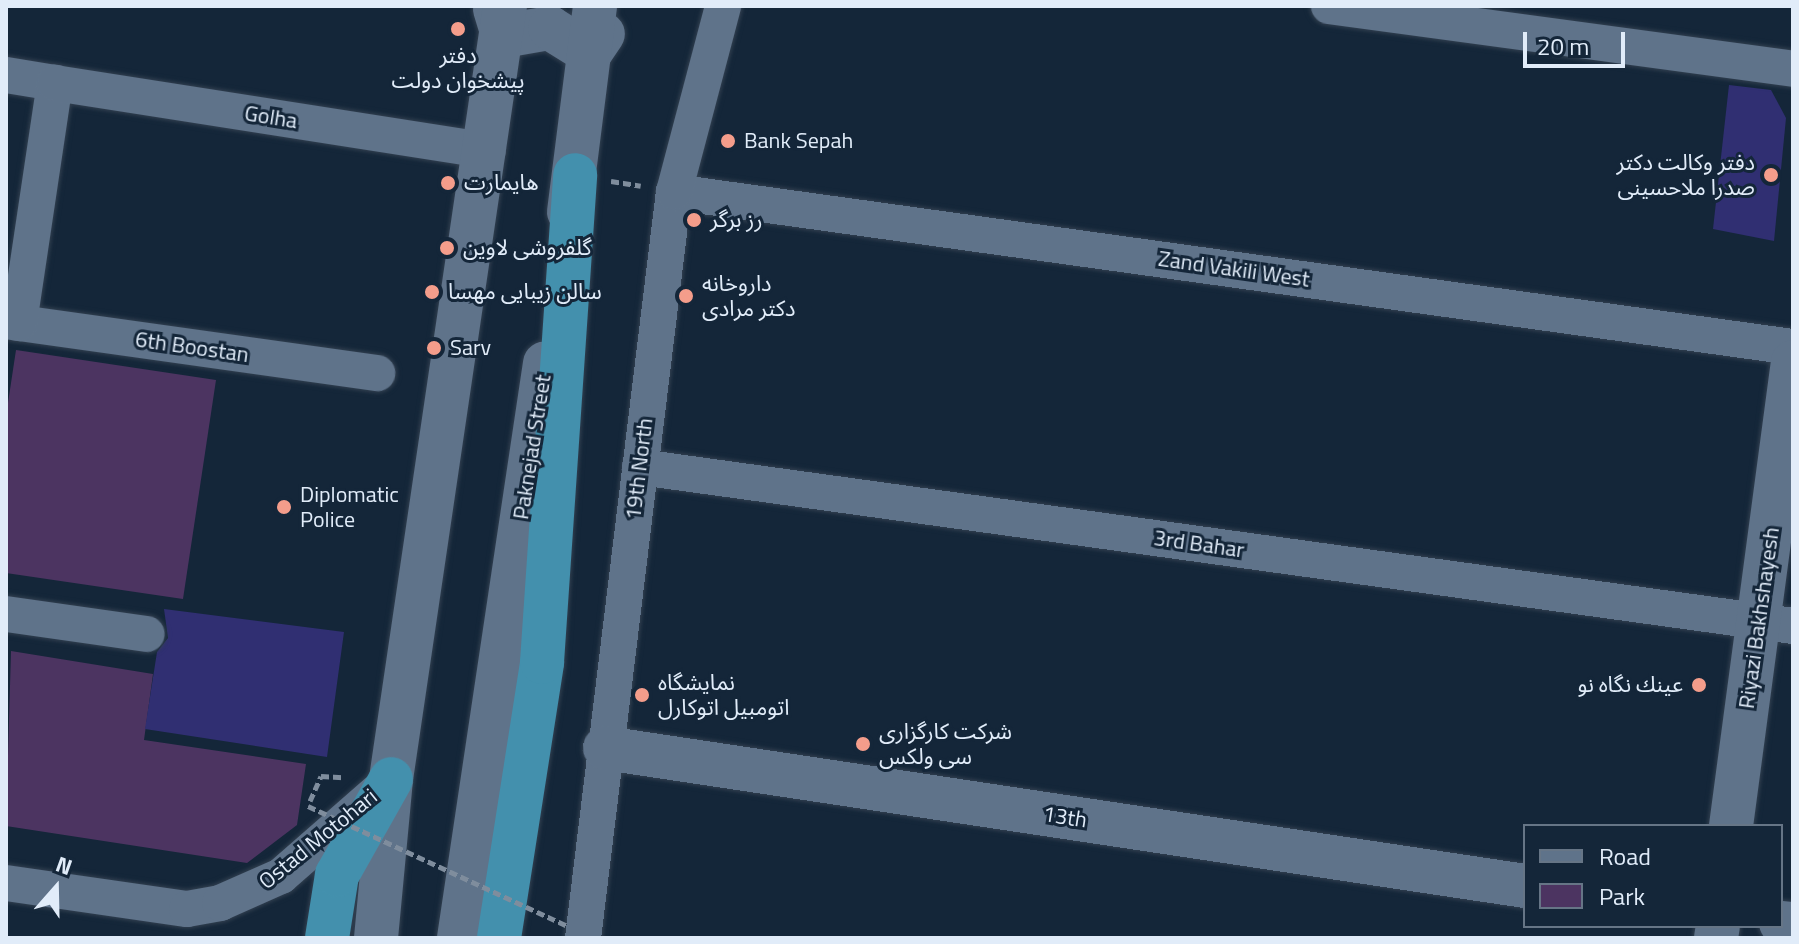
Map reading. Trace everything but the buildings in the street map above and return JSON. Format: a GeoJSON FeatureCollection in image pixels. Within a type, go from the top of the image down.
{"type":"FeatureCollection","features":[{"type":"Feature","properties":{"kind":"highway"},"geometry":{"type":"LineString","coordinates":[[499,938],[542,662],[575,175]]}},
{"type":"Feature","properties":{"kind":"highway"},"geometry":{"type":"LineString","coordinates":[[327,938],[337,875],[391,779]]}},
{"type":"Feature","properties":{"kind":"main road","name":"Paknejad Street"},"geometry":{"type":"LineString","coordinates":[[459,938],[575,175],[595,6]]}},
{"type":"Feature","properties":{"kind":"main road"},"geometry":{"type":"LineString","coordinates":[[376,938],[385,873],[391,779],[488,151],[501,16],[550,28],[590,53],[623,6]]}},
{"type":"Feature","properties":{"kind":"main road","name":"Riyazi Bakhshayesh"},"geometry":{"type":"LineString","coordinates":[[1731,824],[1776,624],[1793,362]]}},
{"type":"Feature","properties":{"kind":"main road","name":"13th"},"geometry":{"type":"LineString","coordinates":[[605,748],[1523,886]]}},
{"type":"Feature","properties":{"kind":"street","name":"19th North"},"geometry":{"type":"LineString","coordinates":[[576,932],[605,748],[674,192],[723,6]]}},
{"type":"Feature","properties":{"kind":"street"},"geometry":{"type":"LineString","coordinates":[[1329,6],[1793,69]]}},
{"type":"Feature","properties":{"kind":"street","name":"Golha"},"geometry":{"type":"LineString","coordinates":[[6,75],[488,151]]}},
{"type":"Feature","properties":{"kind":"street"},"geometry":{"type":"LineString","coordinates":[[13,322],[55,83]]}},
{"type":"Feature","properties":{"kind":"street","name":"Zand Vakili West"},"geometry":{"type":"LineString","coordinates":[[674,192],[1793,347]]}},
{"type":"Feature","properties":{"kind":"street","name":"6th Boostan"},"geometry":{"type":"LineString","coordinates":[[13,322],[377,373]]}},
{"type":"Feature","properties":{"kind":"street","name":"3rd Bahar"},"geometry":{"type":"LineString","coordinates":[[640,467],[1776,624]]}},
{"type":"Feature","properties":{"kind":"street"},"geometry":{"type":"LineString","coordinates":[[6,614],[147,634]]}},
{"type":"Feature","properties":{"kind":"street","name":"Ostad Motohari"},"geometry":{"type":"LineString","coordinates":[[6,883],[187,909],[220,903],[281,876],[391,779]]}},
{"type":"Feature","properties":{"kind":"path"},"geometry":{"type":"LineString","coordinates":[[575,175],[674,192]]}},
{"type":"Feature","properties":{"kind":"path"},"geometry":{"type":"LineString","coordinates":[[321,776],[308,806],[576,932]]}},
{"type":"Feature","properties":{"kind":"green space"},"geometry":{"type":"Polygon","coordinates":[[[16,350],[216,380],[183,599],[6,573],[6,416],[16,350]]]}},
{"type":"Feature","properties":{"kind":"green space"},"geometry":{"type":"Polygon","coordinates":[[[11,651],[153,674],[144,740],[306,764],[297,825],[247,863],[6,826],[11,651]]]}},
{"type":"Feature","properties":{"kind":"place","name":"دفتر پیشخوان دولت"},"geometry":{"type":"Point","coordinates":[458,29]}},
{"type":"Feature","properties":{"kind":"place","name":"Bank Sepah"},"geometry":{"type":"Point","coordinates":[728,141]}},
{"type":"Feature","properties":{"kind":"place","name":"دفتر وکالت دکتر صدرا ملاحسینی"},"geometry":{"type":"Point","coordinates":[1771,175]}},
{"type":"Feature","properties":{"kind":"place","name":"هایمارت"},"geometry":{"type":"Point","coordinates":[448,183]}},
{"type":"Feature","properties":{"kind":"place","name":"رز برگر"},"geometry":{"type":"Point","coordinates":[694,220]}},
{"type":"Feature","properties":{"kind":"place","name":"گلفروشی لاوین"},"geometry":{"type":"Point","coordinates":[447,248]}},
{"type":"Feature","properties":{"kind":"place","name":"سالن زیبایی مهسا"},"geometry":{"type":"Point","coordinates":[432,292]}},
{"type":"Feature","properties":{"kind":"place","name":"داروخانه دکتر مرادی"},"geometry":{"type":"Point","coordinates":[686,296]}},
{"type":"Feature","properties":{"kind":"place","name":"Sarv"},"geometry":{"type":"Point","coordinates":[434,348]}},
{"type":"Feature","properties":{"kind":"place","name":"Diplomatic Police"},"geometry":{"type":"Point","coordinates":[284,507]}},
{"type":"Feature","properties":{"kind":"place","name":"عينك نگاه نو"},"geometry":{"type":"Point","coordinates":[1699,685]}},
{"type":"Feature","properties":{"kind":"place","name":"نمایشگاه اتومبیل اتوکارل"},"geometry":{"type":"Point","coordinates":[642,695]}},
{"type":"Feature","properties":{"kind":"place","name":"شرکت کارگزاری سی ولکس"},"geometry":{"type":"Point","coordinates":[863,744]}}]}
